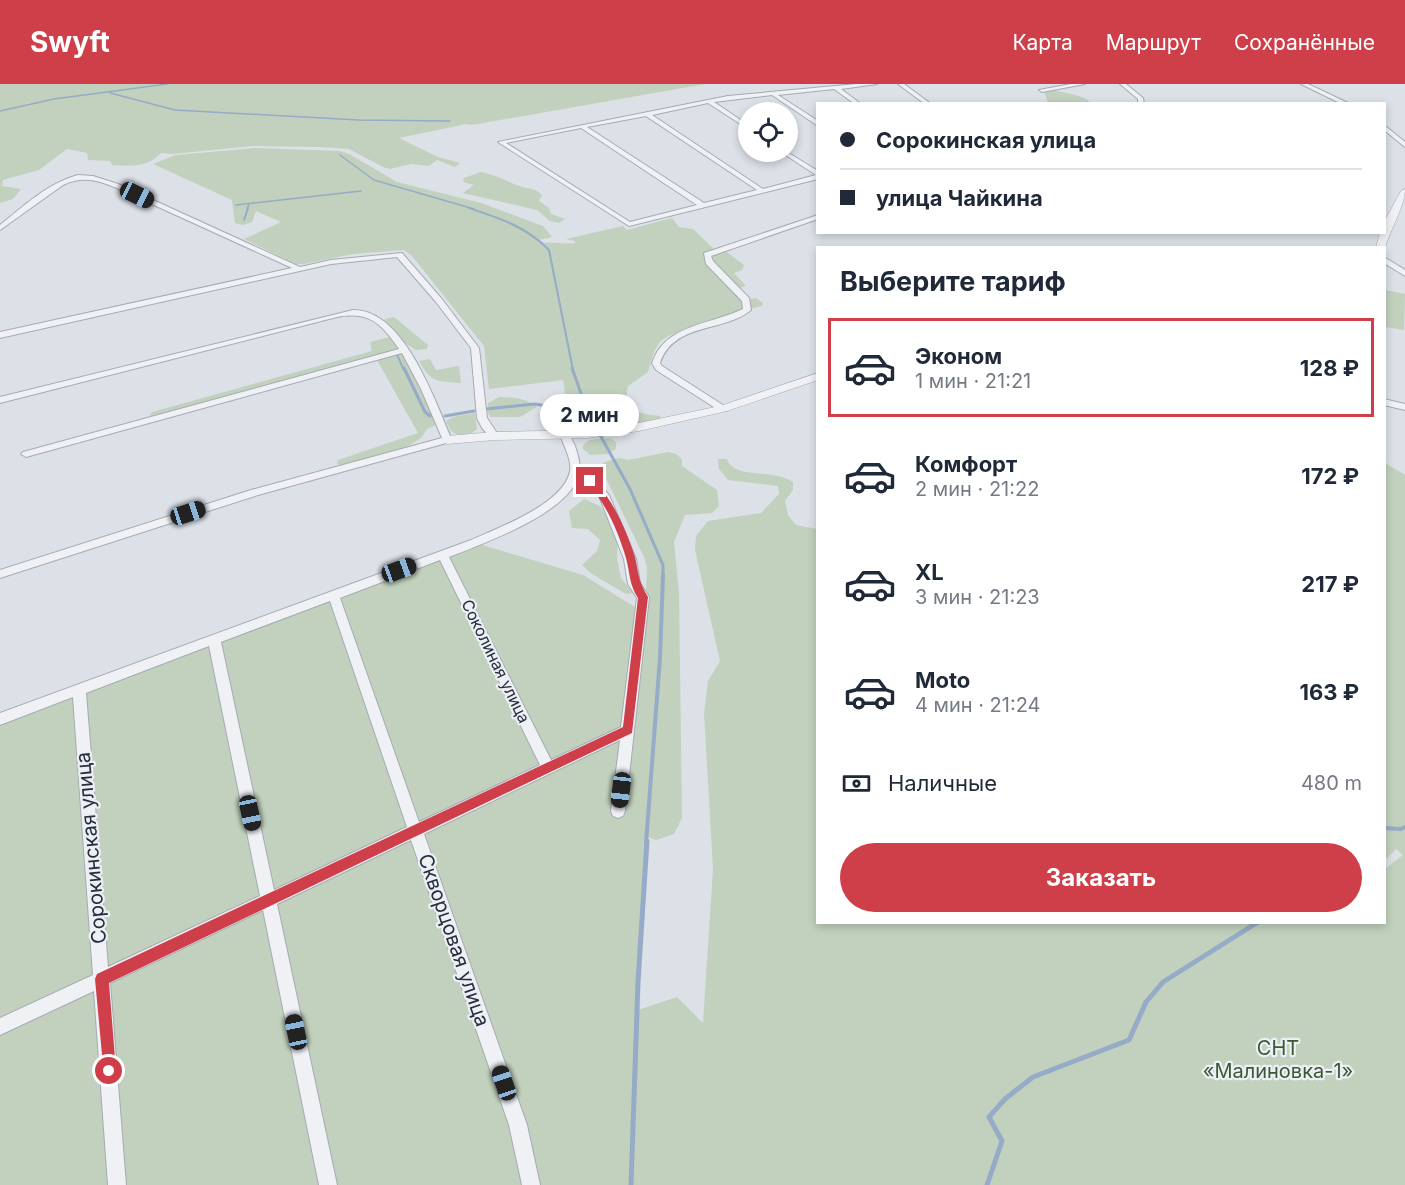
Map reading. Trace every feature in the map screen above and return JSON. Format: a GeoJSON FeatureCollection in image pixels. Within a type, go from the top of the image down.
{"type":"FeatureCollection","features":[{"type":"Feature","properties":{"kind":"street"},"geometry":{"type":"LineString","coordinates":[[816,176],[629,224],[501,142],[710,102],[874,84]]}},
{"type":"Feature","properties":{"kind":"street"},"geometry":{"type":"LineString","coordinates":[[901,84],[926,102]]}},
{"type":"Feature","properties":{"kind":"street"},"geometry":{"type":"LineString","coordinates":[[1042,90],[1082,84]]}},
{"type":"Feature","properties":{"kind":"street"},"geometry":{"type":"LineString","coordinates":[[1123,84],[1141,99],[1141,102]]}},
{"type":"Feature","properties":{"kind":"street"},"geometry":{"type":"LineString","coordinates":[[1304,84],[1344,102]]}},
{"type":"Feature","properties":{"kind":"street"},"geometry":{"type":"LineString","coordinates":[[836,88],[856,102]]}},
{"type":"Feature","properties":{"kind":"street"},"geometry":{"type":"LineString","coordinates":[[773,94],[816,123]]}},
{"type":"Feature","properties":{"kind":"street"},"geometry":{"type":"LineString","coordinates":[[710,102],[738,121]]}},
{"type":"Feature","properties":{"kind":"street"},"geometry":{"type":"LineString","coordinates":[[647,114],[761,190]]}},
{"type":"Feature","properties":{"kind":"street"},"geometry":{"type":"LineString","coordinates":[[581,126],[702,205]]}},
{"type":"Feature","properties":{"kind":"street"},"geometry":{"type":"LineString","coordinates":[[1386,129],[1405,145]]}},
{"type":"Feature","properties":{"kind":"street"},"geometry":{"type":"LineString","coordinates":[[798,162],[816,175]]}},
{"type":"Feature","properties":{"kind":"street"},"geometry":{"type":"LineString","coordinates":[[0,228],[66,180],[86,178],[112,184],[297,268]]}},
{"type":"Feature","properties":{"kind":"street"},"geometry":{"type":"LineString","coordinates":[[1388,214],[1405,191]]}},
{"type":"Feature","properties":{"kind":"street"},"geometry":{"type":"LineString","coordinates":[[723,409],[659,368],[656,363],[662,349],[678,336],[747,310],[746,300],[709,262],[707,255],[816,218]]}},
{"type":"Feature","properties":{"kind":"street"},"geometry":{"type":"LineString","coordinates":[[0,335],[297,268],[382,255],[402,257],[473,344],[482,417],[489,431],[495,436]]}},
{"type":"Feature","properties":{"kind":"street"},"geometry":{"type":"LineString","coordinates":[[1386,260],[1405,274]]}},
{"type":"Feature","properties":{"kind":"street"},"geometry":{"type":"LineString","coordinates":[[0,400],[350,313],[369,316],[387,330],[404,350],[432,401],[447,440]]}},
{"type":"Feature","properties":{"kind":"street"},"geometry":{"type":"LineString","coordinates":[[26,454],[404,350]]}},
{"type":"Feature","properties":{"kind":"street"},"geometry":{"type":"LineString","coordinates":[[0,574],[255,492],[447,440],[495,436],[565,435],[639,427],[723,409],[816,377]]}},
{"type":"Feature","properties":{"kind":"street"},"geometry":{"type":"LineString","coordinates":[[1386,402],[1405,407]]}},
{"type":"Feature","properties":{"kind":"street"},"geometry":{"type":"LineString","coordinates":[[0,719],[484,539],[548,506],[569,487],[575,473],[565,435]]}},
{"type":"Feature","properties":{"kind":"street"},"geometry":{"type":"LineString","coordinates":[[575,473],[594,484],[604,495],[630,559],[634,585],[643,597],[618,811]]}},
{"type":"Feature","properties":{"kind":"street","name":"Соколиная улица"},"geometry":{"type":"LineString","coordinates":[[443,555],[548,767]]}},
{"type":"Feature","properties":{"kind":"street","name":"Скворцовая улица"},"geometry":{"type":"LineString","coordinates":[[333,594],[518,1125],[531,1185]]}},
{"type":"Feature","properties":{"kind":"street"},"geometry":{"type":"LineString","coordinates":[[214,639],[328,1185]]}},
{"type":"Feature","properties":{"kind":"street","name":"Сорокинская улица"},"geometry":{"type":"LineString","coordinates":[[79,690],[117,1185]]}},
{"type":"Feature","properties":{"kind":"street"},"geometry":{"type":"LineString","coordinates":[[0,1027],[628,730]]}},
{"type":"Feature","properties":{"kind":"green space"},"geometry":{"type":"Polygon","coordinates":[[[0,84],[705,84],[472,125],[466,124],[399,138],[438,157],[460,163],[455,167],[437,160],[429,166],[411,164],[390,169],[349,149],[252,146],[172,154],[161,153],[144,164],[132,166],[112,165],[110,161],[88,160],[87,153],[67,149],[39,170],[3,180],[2,186],[21,189],[13,199],[0,203],[0,84]]]}},
{"type":"Feature","properties":{"kind":"green space"},"geometry":{"type":"Polygon","coordinates":[[[1052,89],[1090,102],[1048,102],[1044,91],[1052,89]]]}},
{"type":"Feature","properties":{"kind":"green space"},"geometry":{"type":"Polygon","coordinates":[[[256,148],[339,151],[349,154],[397,182],[481,203],[543,226],[552,237],[539,240],[543,243],[575,243],[575,241],[566,239],[623,226],[627,230],[672,218],[679,227],[693,229],[715,250],[704,255],[714,273],[723,271],[711,259],[712,256],[724,250],[744,265],[742,270],[734,273],[746,286],[733,290],[743,300],[756,298],[763,303],[762,306],[693,326],[660,342],[654,352],[648,372],[628,386],[627,395],[633,410],[660,416],[661,419],[590,430],[580,427],[569,417],[563,380],[489,389],[484,346],[412,256],[404,250],[353,254],[296,264],[244,239],[281,222],[256,211],[252,222],[243,225],[235,223],[232,200],[153,164],[176,155],[256,148]]]}},
{"type":"Feature","properties":{"kind":"green space"},"geometry":{"type":"Polygon","coordinates":[[[481,172],[537,191],[542,195],[539,201],[549,208],[551,214],[565,219],[559,223],[550,221],[537,210],[463,193],[474,185],[463,182],[464,178],[481,172]]]}},
{"type":"Feature","properties":{"kind":"green space"},"geometry":{"type":"Polygon","coordinates":[[[1386,290],[1405,294],[1404,330],[1386,327],[1386,290]]]}},
{"type":"Feature","properties":{"kind":"green space"},"geometry":{"type":"Polygon","coordinates":[[[394,317],[428,345],[427,349],[416,350],[405,343],[384,321],[394,317]]]}},
{"type":"Feature","properties":{"kind":"green space"},"geometry":{"type":"Polygon","coordinates":[[[390,337],[411,368],[438,424],[427,429],[421,438],[403,449],[341,465],[337,464],[338,460],[418,433],[377,360],[156,422],[148,419],[152,412],[372,351],[370,342],[390,337]]]}},
{"type":"Feature","properties":{"kind":"green space"},"geometry":{"type":"Polygon","coordinates":[[[430,359],[436,370],[459,366],[461,383],[440,381],[431,377],[419,361],[430,359]]]}},
{"type":"Feature","properties":{"kind":"green space"},"geometry":{"type":"Polygon","coordinates":[[[499,397],[524,400],[537,407],[520,417],[491,417],[488,413],[488,403],[499,397]]]}},
{"type":"Feature","properties":{"kind":"green space"},"geometry":{"type":"Polygon","coordinates":[[[475,413],[477,429],[468,434],[454,433],[446,421],[453,417],[475,413]]]}},
{"type":"Feature","properties":{"kind":"green space"},"geometry":{"type":"Polygon","coordinates":[[[610,438],[616,442],[616,449],[607,454],[590,455],[582,448],[590,440],[610,438]]]}},
{"type":"Feature","properties":{"kind":"green space","name":"СНТ «Малиновка-1»"},"geometry":{"type":"Polygon","coordinates":[[[668,452],[676,454],[682,459],[682,466],[717,490],[719,506],[712,513],[685,515],[674,542],[679,593],[682,818],[674,834],[656,840],[647,837],[638,1010],[677,997],[703,1023],[713,869],[704,713],[708,681],[720,661],[695,550],[696,536],[708,521],[761,513],[779,494],[778,486],[728,480],[719,469],[718,459],[727,459],[731,465],[745,472],[775,475],[793,482],[793,490],[785,501],[788,515],[796,525],[816,529],[816,924],[1386,924],[1386,868],[1403,855],[1396,849],[1386,859],[1386,464],[1405,475],[1405,1185],[0,1185],[0,719],[475,543],[583,575],[645,613],[647,567],[644,557],[602,470],[602,464],[608,461],[621,458],[628,460],[668,452]]]}},
{"type":"Feature","properties":{"kind":"green space"},"geometry":{"type":"Polygon","coordinates":[[[584,499],[600,506],[613,526],[618,538],[617,559],[621,578],[633,593],[626,594],[592,574],[582,565],[597,551],[600,540],[588,529],[572,528],[569,511],[584,499]]]}},
{"type":"Feature","properties":{"kind":"waterway"},"geometry":{"type":"LineString","coordinates":[[0,111],[54,99],[167,84]]}},
{"type":"Feature","properties":{"kind":"waterway"},"geometry":{"type":"LineString","coordinates":[[110,93],[175,110],[359,120],[450,121]]}},
{"type":"Feature","properties":{"kind":"waterway"},"geometry":{"type":"LineString","coordinates":[[340,155],[374,180],[474,209]]}},
{"type":"Feature","properties":{"kind":"waterway"},"geometry":{"type":"LineString","coordinates":[[236,205],[361,191]]}},
{"type":"Feature","properties":{"kind":"waterway"},"geometry":{"type":"LineString","coordinates":[[247,209],[249,204]]}},
{"type":"Feature","properties":{"kind":"waterway"},"geometry":{"type":"LineString","coordinates":[[244,220],[248,208]]}},
{"type":"Feature","properties":{"kind":"waterway"},"geometry":{"type":"LineString","coordinates":[[469,208],[522,229],[549,250],[573,370]]}},
{"type":"Feature","properties":{"kind":"waterway"},"geometry":{"type":"LineString","coordinates":[[397,355],[404,370]]}},
{"type":"Feature","properties":{"kind":"waterway"},"geometry":{"type":"LineString","coordinates":[[404,368],[425,412],[430,416]]}},
{"type":"Feature","properties":{"kind":"waterway"},"geometry":{"type":"LineString","coordinates":[[572,368],[588,413]]}},
{"type":"Feature","properties":{"kind":"waterway"},"geometry":{"type":"LineString","coordinates":[[486,409],[535,404],[588,413]]}},
{"type":"Feature","properties":{"kind":"waterway"},"geometry":{"type":"LineString","coordinates":[[445,416],[474,411]]}},
{"type":"Feature","properties":{"kind":"waterway"},"geometry":{"type":"LineString","coordinates":[[588,413],[597,430]]}},
{"type":"Feature","properties":{"kind":"waterway"},"geometry":{"type":"LineString","coordinates":[[600,435],[630,489],[663,565],[663,575]]}},
{"type":"Feature","properties":{"kind":"waterway"},"geometry":{"type":"LineString","coordinates":[[646,843],[660,658],[663,575]]}},
{"type":"Feature","properties":{"kind":"waterway"},"geometry":{"type":"LineString","coordinates":[[1386,828],[1405,827]]}},
{"type":"Feature","properties":{"kind":"waterway"},"geometry":{"type":"LineString","coordinates":[[631,1185],[638,982],[647,841]]}},
{"type":"Feature","properties":{"kind":"waterway"},"geometry":{"type":"LineString","coordinates":[[987,1185],[1002,1141],[989,1117],[1005,1099],[1033,1077],[1129,1040],[1146,1002],[1163,982],[1255,924]]}},
{"type":"Feature","properties":{"kind":"route"},"geometry":{"type":"LineString","coordinates":[[109,1071],[102,979],[628,730],[643,597],[634,585],[633,568],[621,531],[604,495],[590,481]]}}]}
